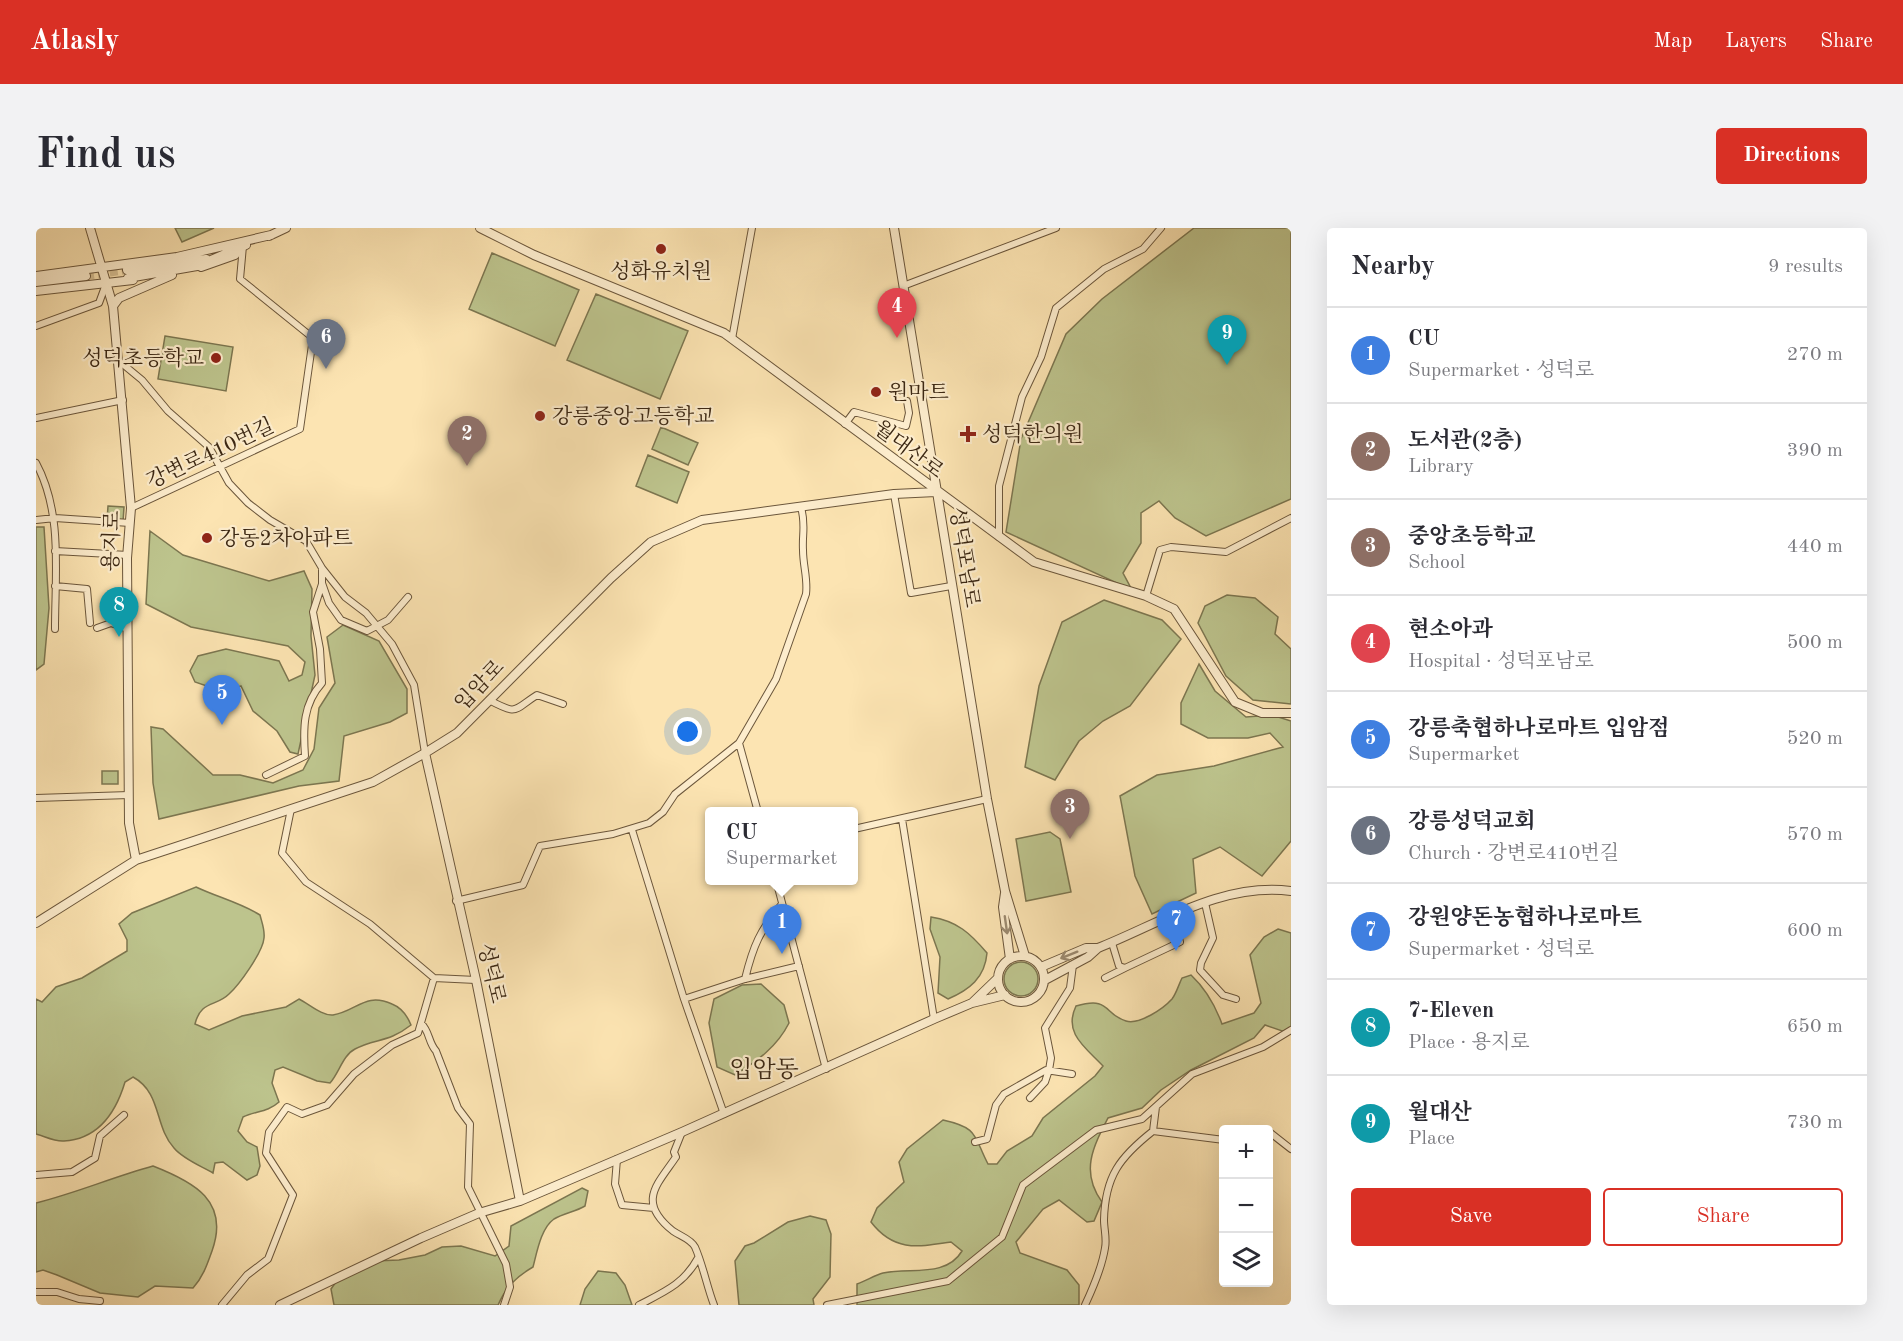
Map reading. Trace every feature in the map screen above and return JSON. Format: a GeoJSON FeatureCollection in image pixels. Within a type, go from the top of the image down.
{"type":"FeatureCollection","features":[{"type":"Feature","properties":{"kind":"street","name":"용지로"},"geometry":{"type":"LineString","coordinates":[[90,228],[113,306],[131,508],[128,555],[129,823],[136,860]]}},
{"type":"Feature","properties":{"kind":"street"},"geometry":{"type":"LineString","coordinates":[[128,274],[197,266],[208,259],[286,228]]}},
{"type":"Feature","properties":{"kind":"street","name":"월대산로"},"geometry":{"type":"LineString","coordinates":[[480,228],[534,255],[724,333],[936,492],[1034,562],[1146,596],[1174,609],[1235,702],[1262,713],[1291,713]]}},
{"type":"Feature","properties":{"kind":"street"},"geometry":{"type":"LineString","coordinates":[[732,339],[752,228]]}},
{"type":"Feature","properties":{"kind":"street","name":"성덕포남로"},"geometry":{"type":"LineString","coordinates":[[894,228],[951,586],[1005,891]]}},
{"type":"Feature","properties":{"kind":"street"},"geometry":{"type":"LineString","coordinates":[[903,286],[1056,228]]}},
{"type":"Feature","properties":{"kind":"street"},"geometry":{"type":"LineString","coordinates":[[999,537],[999,486],[1022,398],[1041,357],[1056,308],[1104,269],[1143,249],[1161,228]]}},
{"type":"Feature","properties":{"kind":"street"},"geometry":{"type":"LineString","coordinates":[[36,276],[177,257],[271,235]]}},
{"type":"Feature","properties":{"kind":"street"},"geometry":{"type":"LineString","coordinates":[[113,306],[119,298],[171,275],[235,255],[243,246]]}},
{"type":"Feature","properties":{"kind":"street","name":"강변로410번길"},"geometry":{"type":"LineString","coordinates":[[131,508],[300,429],[313,338],[240,279],[243,246]]}},
{"type":"Feature","properties":{"kind":"street"},"geometry":{"type":"LineString","coordinates":[[36,290],[171,275]]}},
{"type":"Feature","properties":{"kind":"street"},"geometry":{"type":"LineString","coordinates":[[36,282],[87,279],[36,290]]}},
{"type":"Feature","properties":{"kind":"street"},"geometry":{"type":"LineString","coordinates":[[36,326],[99,303],[106,284]]}},
{"type":"Feature","properties":{"kind":"street"},"geometry":{"type":"LineString","coordinates":[[119,361],[142,380],[168,411],[209,447],[230,483],[248,503],[270,520],[306,541],[322,568],[345,597],[378,625],[392,644],[414,685],[425,753]]}},
{"type":"Feature","properties":{"kind":"street"},"geometry":{"type":"LineString","coordinates":[[36,418],[123,400]]}},
{"type":"Feature","properties":{"kind":"street"},"geometry":{"type":"LineString","coordinates":[[845,424],[854,412],[906,426],[909,413],[907,401]]}},
{"type":"Feature","properties":{"kind":"street"},"geometry":{"type":"LineString","coordinates":[[909,413],[925,414]]}},
{"type":"Feature","properties":{"kind":"street"},"geometry":{"type":"LineString","coordinates":[[36,463],[46,482],[55,518],[55,629]]}},
{"type":"Feature","properties":{"kind":"street","name":"입암로"},"geometry":{"type":"LineString","coordinates":[[36,923],[136,860],[372,782],[425,753],[457,733],[651,542],[702,520],[894,494],[936,492]]}},
{"type":"Feature","properties":{"kind":"street"},"geometry":{"type":"LineString","coordinates":[[894,494],[911,593],[951,586]]}},
{"type":"Feature","properties":{"kind":"street"},"geometry":{"type":"LineString","coordinates":[[456,901],[523,885],[540,846],[632,830],[649,823],[663,812],[675,794],[739,743],[776,679],[806,594],[807,583],[802,550],[806,525],[801,507]]}},
{"type":"Feature","properties":{"kind":"street"},"geometry":{"type":"LineString","coordinates":[[36,520],[55,518],[130,523]]}},
{"type":"Feature","properties":{"kind":"street"},"geometry":{"type":"LineString","coordinates":[[1146,596],[1160,550],[1171,547],[1226,552],[1291,518]]}},
{"type":"Feature","properties":{"kind":"street"},"geometry":{"type":"LineString","coordinates":[[55,551],[128,555]]}},
{"type":"Feature","properties":{"kind":"street"},"geometry":{"type":"LineString","coordinates":[[266,775],[305,756],[305,723],[310,696],[322,683],[320,649],[313,612],[322,583],[322,568]]}},
{"type":"Feature","properties":{"kind":"street"},"geometry":{"type":"LineString","coordinates":[[322,583],[329,603],[341,620],[367,631],[388,620],[408,597]]}},
{"type":"Feature","properties":{"kind":"street"},"geometry":{"type":"LineString","coordinates":[[55,586],[87,589],[90,623]]}},
{"type":"Feature","properties":{"kind":"street"},"geometry":{"type":"LineString","coordinates":[[97,628],[111,623],[128,629]]}},
{"type":"Feature","properties":{"kind":"street"},"geometry":{"type":"LineString","coordinates":[[489,700],[511,710],[523,708],[537,695],[563,704]]}},
{"type":"Feature","properties":{"kind":"street"},"geometry":{"type":"LineString","coordinates":[[739,743],[757,807]]}},
{"type":"Feature","properties":{"kind":"street","name":"성덕로"},"geometry":{"type":"LineString","coordinates":[[425,753],[456,901],[476,980],[520,1201]]}},
{"type":"Feature","properties":{"kind":"street"},"geometry":{"type":"LineString","coordinates":[[36,798],[129,795]]}},
{"type":"Feature","properties":{"kind":"street"},"geometry":{"type":"LineString","coordinates":[[858,828],[987,799]]}},
{"type":"Feature","properties":{"kind":"street"},"geometry":{"type":"LineString","coordinates":[[291,809],[282,853],[306,882],[370,924],[434,978],[476,980]]}},
{"type":"Feature","properties":{"kind":"street"},"geometry":{"type":"LineString","coordinates":[[902,819],[933,1019]]}},
{"type":"Feature","properties":{"kind":"street"},"geometry":{"type":"LineString","coordinates":[[632,830],[684,999],[724,1114]]}},
{"type":"Feature","properties":{"kind":"street"},"geometry":{"type":"LineString","coordinates":[[777,885],[826,1069]]}},
{"type":"Feature","properties":{"kind":"street"},"geometry":{"type":"LineString","coordinates":[[1005,891],[1025,956]]}},
{"type":"Feature","properties":{"kind":"street"},"geometry":{"type":"LineString","coordinates":[[1005,891],[1003,907],[1010,959]]}},
{"type":"Feature","properties":{"kind":"street"},"geometry":{"type":"LineString","coordinates":[[1041,967],[1086,948],[1098,948],[1112,943],[1172,916],[1232,894],[1291,891]]}},
{"type":"Feature","properties":{"kind":"street"},"geometry":{"type":"LineString","coordinates":[[1205,903],[1214,938],[1201,963],[1200,970],[1223,995],[1236,999]]}},
{"type":"Feature","properties":{"kind":"street"},"geometry":{"type":"LineString","coordinates":[[745,979],[753,946],[764,926],[782,904]]}},
{"type":"Feature","properties":{"kind":"street"},"geometry":{"type":"LineString","coordinates":[[1105,978],[1180,942],[1172,916]]}},
{"type":"Feature","properties":{"kind":"street"},"geometry":{"type":"LineString","coordinates":[[1112,943],[1119,966],[1125,968]]}},
{"type":"Feature","properties":{"kind":"street"},"geometry":{"type":"LineString","coordinates":[[1045,980],[1088,957],[1098,948]]}},
{"type":"Feature","properties":{"kind":"street"},"geometry":{"type":"LineString","coordinates":[[280,1305],[479,1213],[520,1201],[682,1132],[972,1003],[1005,996],[1021,1002],[1030,1000],[1042,989],[1045,980],[1041,967],[1034,960],[1025,956],[1010,959],[1004,964],[998,978],[972,1003]]}},
{"type":"Feature","properties":{"kind":"street"},"geometry":{"type":"LineString","coordinates":[[1030,1098],[1045,1082],[1049,1070],[1051,1058],[1045,1028],[1070,988],[1073,965]]}},
{"type":"Feature","properties":{"kind":"street"},"geometry":{"type":"LineString","coordinates":[[684,999],[745,979],[799,966]]}},
{"type":"Feature","properties":{"kind":"street"},"geometry":{"type":"LineString","coordinates":[[222,1305],[247,1275],[268,1258],[293,1195],[266,1154],[269,1132],[287,1107],[302,1114],[327,1105],[354,1074],[392,1045],[418,1033],[434,978]]}},
{"type":"Feature","properties":{"kind":"street"},"geometry":{"type":"LineString","coordinates":[[998,978],[1005,996]]}},
{"type":"Feature","properties":{"kind":"street"},"geometry":{"type":"LineString","coordinates":[[421,1023],[428,1030],[431,1046],[436,1051],[458,1108],[470,1124],[468,1187],[479,1213],[500,1247],[506,1264],[510,1287],[504,1305]]}},
{"type":"Feature","properties":{"kind":"street"},"geometry":{"type":"LineString","coordinates":[[827,1305],[948,1281],[1002,1237],[1023,1185],[1096,1130],[1143,1119],[1192,1074],[1263,1047],[1291,1030]]}},
{"type":"Feature","properties":{"kind":"street"},"geometry":{"type":"LineString","coordinates":[[975,1142],[987,1138],[996,1105],[1004,1094],[1049,1070],[1072,1074]]}},
{"type":"Feature","properties":{"kind":"street"},"geometry":{"type":"LineString","coordinates":[[1085,1305],[1106,1246],[1104,1220],[1108,1185],[1118,1163],[1130,1149],[1153,1131],[1156,1106]]}},
{"type":"Feature","properties":{"kind":"street"},"geometry":{"type":"LineString","coordinates":[[36,1175],[72,1172],[95,1158],[100,1136],[124,1115]]}},
{"type":"Feature","properties":{"kind":"street"},"geometry":{"type":"LineString","coordinates":[[1153,1131],[1219,1139]]}},
{"type":"Feature","properties":{"kind":"street"},"geometry":{"type":"LineString","coordinates":[[682,1132],[674,1152],[676,1157],[652,1191],[654,1208],[673,1231],[694,1245],[714,1305]]}},
{"type":"Feature","properties":{"kind":"street"},"geometry":{"type":"LineString","coordinates":[[1273,1134],[1291,1149]]}},
{"type":"Feature","properties":{"kind":"street"},"geometry":{"type":"LineString","coordinates":[[617,1159],[615,1184],[622,1205],[654,1208]]}},
{"type":"Feature","properties":{"kind":"street"},"geometry":{"type":"LineString","coordinates":[[639,1305],[679,1284],[691,1271],[698,1258]]}},
{"type":"Feature","properties":{"kind":"street"},"geometry":{"type":"LineString","coordinates":[[36,1292],[57,1292],[79,1299],[100,1301]]}},
{"type":"Feature","properties":{"kind":"green space"},"geometry":{"type":"Polygon","coordinates":[[[175,228],[214,228],[182,242],[175,228]]]}},
{"type":"Feature","properties":{"kind":"green space"},"geometry":{"type":"Polygon","coordinates":[[[1194,228],[1291,228],[1291,499],[1206,536],[1175,518],[1159,501],[1141,513],[1141,543],[1123,573],[1132,590],[1006,532],[1021,439],[1066,334],[1102,299],[1194,228]]]}},
{"type":"Feature","properties":{"kind":"green space"},"geometry":{"type":"Polygon","coordinates":[[[492,253],[579,290],[555,346],[469,309],[492,253]]]}},
{"type":"Feature","properties":{"kind":"green space"},"geometry":{"type":"Polygon","coordinates":[[[596,294],[688,331],[660,399],[567,360],[596,294]]]}},
{"type":"Feature","properties":{"kind":"green space"},"geometry":{"type":"Polygon","coordinates":[[[165,336],[233,347],[226,391],[158,379],[165,336]]]}},
{"type":"Feature","properties":{"kind":"green space"},"geometry":{"type":"Polygon","coordinates":[[[661,427],[698,443],[688,465],[652,449],[661,427]]]}},
{"type":"Feature","properties":{"kind":"green space"},"geometry":{"type":"Polygon","coordinates":[[[648,455],[689,472],[677,503],[636,486],[648,455]]]}},
{"type":"Feature","properties":{"kind":"green space"},"geometry":{"type":"Polygon","coordinates":[[[108,506],[124,507],[123,522],[107,521],[108,506]]]}},
{"type":"Feature","properties":{"kind":"green space"},"geometry":{"type":"Polygon","coordinates":[[[36,527],[44,527],[49,608],[44,664],[36,670],[36,527]]]}},
{"type":"Feature","properties":{"kind":"green space"},"geometry":{"type":"Polygon","coordinates":[[[150,531],[183,555],[269,581],[304,571],[312,589],[311,636],[315,675],[298,754],[290,752],[277,731],[253,711],[241,686],[224,692],[195,682],[190,671],[198,656],[226,649],[279,661],[289,681],[302,675],[305,662],[288,646],[191,627],[146,604],[150,531]]]}},
{"type":"Feature","properties":{"kind":"green space"},"geometry":{"type":"Polygon","coordinates":[[[1227,595],[1255,598],[1278,617],[1275,634],[1291,649],[1291,704],[1253,700],[1226,676],[1198,623],[1205,606],[1227,595]]]}},
{"type":"Feature","properties":{"kind":"green space"},"geometry":{"type":"Polygon","coordinates":[[[1104,600],[1162,620],[1181,639],[1130,706],[1103,721],[1079,741],[1055,780],[1025,767],[1039,686],[1062,622],[1104,600]]]}},
{"type":"Feature","properties":{"kind":"green space"},"geometry":{"type":"Polygon","coordinates":[[[343,625],[379,641],[407,689],[407,713],[390,722],[344,736],[339,781],[299,786],[159,819],[153,783],[151,727],[163,729],[213,775],[240,775],[273,783],[303,770],[314,749],[319,708],[335,683],[327,637],[343,625]]]}},
{"type":"Feature","properties":{"kind":"green space"},"geometry":{"type":"Polygon","coordinates":[[[1199,664],[1215,691],[1246,717],[1272,715],[1291,721],[1291,841],[1262,876],[1220,847],[1193,859],[1196,893],[1152,914],[1135,876],[1120,796],[1157,775],[1214,766],[1283,747],[1270,733],[1248,738],[1208,738],[1181,724],[1181,703],[1199,664]]]}},
{"type":"Feature","properties":{"kind":"green space"},"geometry":{"type":"Polygon","coordinates":[[[102,771],[118,771],[118,784],[102,784],[102,771]]]}},
{"type":"Feature","properties":{"kind":"green space"},"geometry":{"type":"Polygon","coordinates":[[[1050,832],[1060,839],[1071,892],[1026,901],[1016,839],[1050,832]]]}},
{"type":"Feature","properties":{"kind":"green space"},"geometry":{"type":"Polygon","coordinates":[[[196,887],[260,915],[264,935],[260,951],[239,983],[224,998],[205,1007],[195,1024],[209,1030],[242,1016],[286,1007],[299,999],[329,1015],[341,1013],[368,1001],[383,1001],[401,1010],[411,1025],[389,1038],[355,1049],[344,1060],[330,1083],[317,1081],[283,1067],[275,1070],[272,1083],[279,1102],[266,1110],[243,1117],[238,1131],[247,1142],[257,1147],[260,1166],[257,1175],[247,1180],[223,1162],[215,1163],[213,1173],[178,1152],[163,1130],[149,1092],[133,1077],[125,1082],[116,1104],[104,1122],[87,1135],[61,1141],[36,1134],[36,999],[42,1002],[56,987],[82,978],[127,951],[127,940],[119,924],[132,913],[196,887]]]}},
{"type":"Feature","properties":{"kind":"green space"},"geometry":{"type":"Polygon","coordinates":[[[931,917],[956,925],[987,953],[986,962],[975,982],[963,992],[948,999],[938,993],[940,957],[930,929],[931,917]]]}},
{"type":"Feature","properties":{"kind":"green space"},"geometry":{"type":"Polygon","coordinates":[[[1278,929],[1291,933],[1291,1034],[1265,1025],[1254,1038],[1191,1070],[1161,1090],[1142,1108],[1108,1118],[1091,1160],[1092,1180],[1095,1191],[1102,1202],[1094,1221],[1087,1222],[1059,1200],[1043,1209],[1016,1242],[1020,1253],[1067,1270],[1079,1285],[1079,1305],[857,1305],[857,1284],[883,1273],[927,1270],[947,1265],[962,1251],[951,1242],[917,1246],[898,1243],[880,1232],[871,1222],[877,1208],[904,1182],[899,1162],[907,1149],[943,1120],[969,1130],[977,1139],[988,1164],[997,1164],[1007,1151],[1032,1136],[1043,1118],[1095,1076],[1103,1066],[1083,1046],[1074,1032],[1072,1024],[1076,1006],[1095,1003],[1106,1007],[1126,1021],[1137,1021],[1168,1003],[1182,978],[1191,975],[1210,998],[1222,1024],[1254,1013],[1261,1003],[1250,955],[1264,937],[1278,929]]]}},
{"type":"Feature","properties":{"kind":"green space"},"geometry":{"type":"Polygon","coordinates":[[[1021,962],[1033,967],[1038,979],[1033,991],[1021,996],[1009,991],[1004,979],[1009,967],[1021,962]]]}},
{"type":"Feature","properties":{"kind":"green space"},"geometry":{"type":"Polygon","coordinates":[[[761,984],[784,1005],[789,1023],[779,1039],[759,1059],[735,1075],[717,1067],[709,1023],[714,999],[742,985],[761,984]]]}},
{"type":"Feature","properties":{"kind":"green space"},"geometry":{"type":"Polygon","coordinates":[[[153,1166],[194,1187],[212,1206],[216,1219],[216,1234],[206,1266],[193,1288],[155,1286],[138,1297],[100,1293],[43,1270],[36,1272],[36,1203],[153,1166]]]}},
{"type":"Feature","properties":{"kind":"green space"},"geometry":{"type":"Polygon","coordinates":[[[582,1188],[588,1191],[585,1206],[558,1217],[550,1223],[540,1241],[533,1267],[512,1283],[498,1305],[334,1305],[331,1289],[343,1272],[374,1261],[399,1260],[425,1255],[442,1247],[461,1246],[495,1256],[509,1246],[511,1226],[582,1188]]]}},
{"type":"Feature","properties":{"kind":"green space"},"geometry":{"type":"Polygon","coordinates":[[[810,1216],[826,1220],[831,1234],[830,1277],[813,1299],[814,1305],[739,1305],[735,1261],[745,1246],[788,1222],[810,1216]]]}},
{"type":"Feature","properties":{"kind":"green space"},"geometry":{"type":"Polygon","coordinates":[[[598,1271],[616,1273],[625,1285],[632,1305],[580,1305],[585,1289],[598,1271]]]}},
{"type":"Feature","properties":{"kind":"tunnel"},"geometry":{"type":"LineString","coordinates":[[86,276],[127,270]]}},
{"type":"Feature","properties":{"kind":"place","name":"성화유치원"},"geometry":{"type":"Point","coordinates":[661,249]}},
{"type":"Feature","properties":{"kind":"place","name":"현소아과"},"geometry":{"type":"Point","coordinates":[897,338]}},
{"type":"Feature","properties":{"kind":"place","name":"성덕초등학교"},"geometry":{"type":"Point","coordinates":[216,358]}},
{"type":"Feature","properties":{"kind":"place","name":"월대산"},"geometry":{"type":"Point","coordinates":[1227,365]}},
{"type":"Feature","properties":{"kind":"place","name":"강릉성덕교회"},"geometry":{"type":"Point","coordinates":[326,369]}},
{"type":"Feature","properties":{"kind":"place","name":"원마트"},"geometry":{"type":"Point","coordinates":[876,392]}},
{"type":"Feature","properties":{"kind":"place","name":"강릉중앙고등학교"},"geometry":{"type":"Point","coordinates":[540,416]}},
{"type":"Feature","properties":{"kind":"place","name":"성덕한의원"},"geometry":{"type":"Point","coordinates":[968,434]}},
{"type":"Feature","properties":{"kind":"place","name":"도서관(2층)"},"geometry":{"type":"Point","coordinates":[467,466]}},
{"type":"Feature","properties":{"kind":"place","name":"강동2차아파트"},"geometry":{"type":"Point","coordinates":[207,538]}},
{"type":"Feature","properties":{"kind":"place","name":"7-Eleven"},"geometry":{"type":"Point","coordinates":[119,637]}},
{"type":"Feature","properties":{"kind":"place","name":"강릉축협하나로마트 입암점"},"geometry":{"type":"Point","coordinates":[222,725]}},
{"type":"Feature","properties":{"kind":"place","name":"중앙초등학교"},"geometry":{"type":"Point","coordinates":[1070,839]}},
{"type":"Feature","properties":{"kind":"place","name":"강원양돈농협하나로마트"},"geometry":{"type":"Point","coordinates":[1176,951]}},
{"type":"Feature","properties":{"kind":"place","name":"CU"},"geometry":{"type":"Point","coordinates":[782,954]}},
{"type":"Feature","properties":{"kind":"district","name":"입암동"},"geometry":{"type":"Point","coordinates":[764,1069]}}]}
